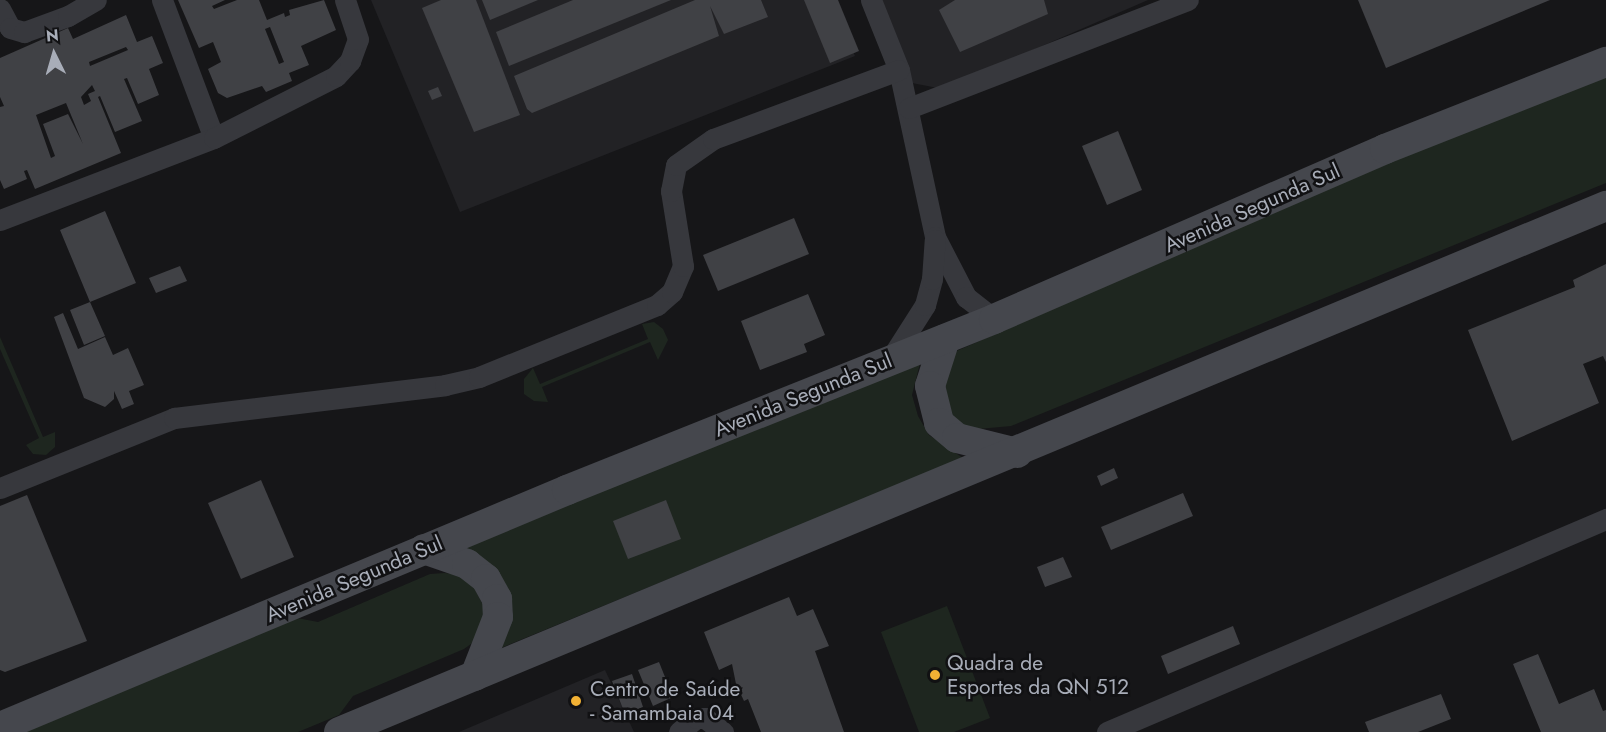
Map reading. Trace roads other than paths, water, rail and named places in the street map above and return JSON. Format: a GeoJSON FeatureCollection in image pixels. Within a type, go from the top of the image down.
{"type":"FeatureCollection","features":[{"type":"Feature","properties":{"kind":"main road","name":"Avenida Segunda Sul"},"geometry":{"type":"LineString","coordinates":[[0,726],[424,549],[994,319],[1385,149],[1606,62]]}},
{"type":"Feature","properties":{"kind":"main road"},"geometry":{"type":"LineString","coordinates":[[339,732],[1017,453],[1220,364],[1606,206]]}},
{"type":"Feature","properties":{"kind":"main road"},"geometry":{"type":"LineString","coordinates":[[945,339],[930,386],[939,423],[957,438],[1017,453]]}},
{"type":"Feature","properties":{"kind":"main road"},"geometry":{"type":"LineString","coordinates":[[424,549],[467,564],[486,579],[496,599],[498,617],[475,676]]}},
{"type":"Feature","properties":{"kind":"street"},"geometry":{"type":"LineString","coordinates":[[0,9],[10,27],[24,32],[68,16],[96,0]]}},
{"type":"Feature","properties":{"kind":"street"},"geometry":{"type":"LineString","coordinates":[[162,0],[214,138]]}},
{"type":"Feature","properties":{"kind":"street"},"geometry":{"type":"LineString","coordinates":[[0,220],[214,138],[336,76],[350,62],[358,39],[345,0]]}},
{"type":"Feature","properties":{"kind":"street"},"geometry":{"type":"LineString","coordinates":[[871,0],[899,70],[935,237],[932,279],[925,305],[890,360]]}},
{"type":"Feature","properties":{"kind":"street"},"geometry":{"type":"LineString","coordinates":[[909,108],[1188,0]]}},
{"type":"Feature","properties":{"kind":"street"},"geometry":{"type":"LineString","coordinates":[[0,488],[174,418],[479,377],[657,304],[672,292],[683,266],[684,253],[671,191],[676,165],[713,140],[899,70]]}},
{"type":"Feature","properties":{"kind":"street"},"geometry":{"type":"LineString","coordinates":[[935,237],[966,297],[994,319]]}},
{"type":"Feature","properties":{"kind":"street"},"geometry":{"type":"LineString","coordinates":[[1107,732],[1606,519]]}},
{"type":"Feature","properties":{"kind":"street"},"geometry":{"type":"LineString","coordinates":[[679,732],[696,718],[705,718],[723,732]]}},
{"type":"Feature","properties":{"kind":"place","name":"Quadra de Esportes da QN 512"},"geometry":{"type":"Point","coordinates":[935,675]}},
{"type":"Feature","properties":{"kind":"place","name":"Centro de Saúde - Samambaia 04"},"geometry":{"type":"Point","coordinates":[576,701]}}]}
